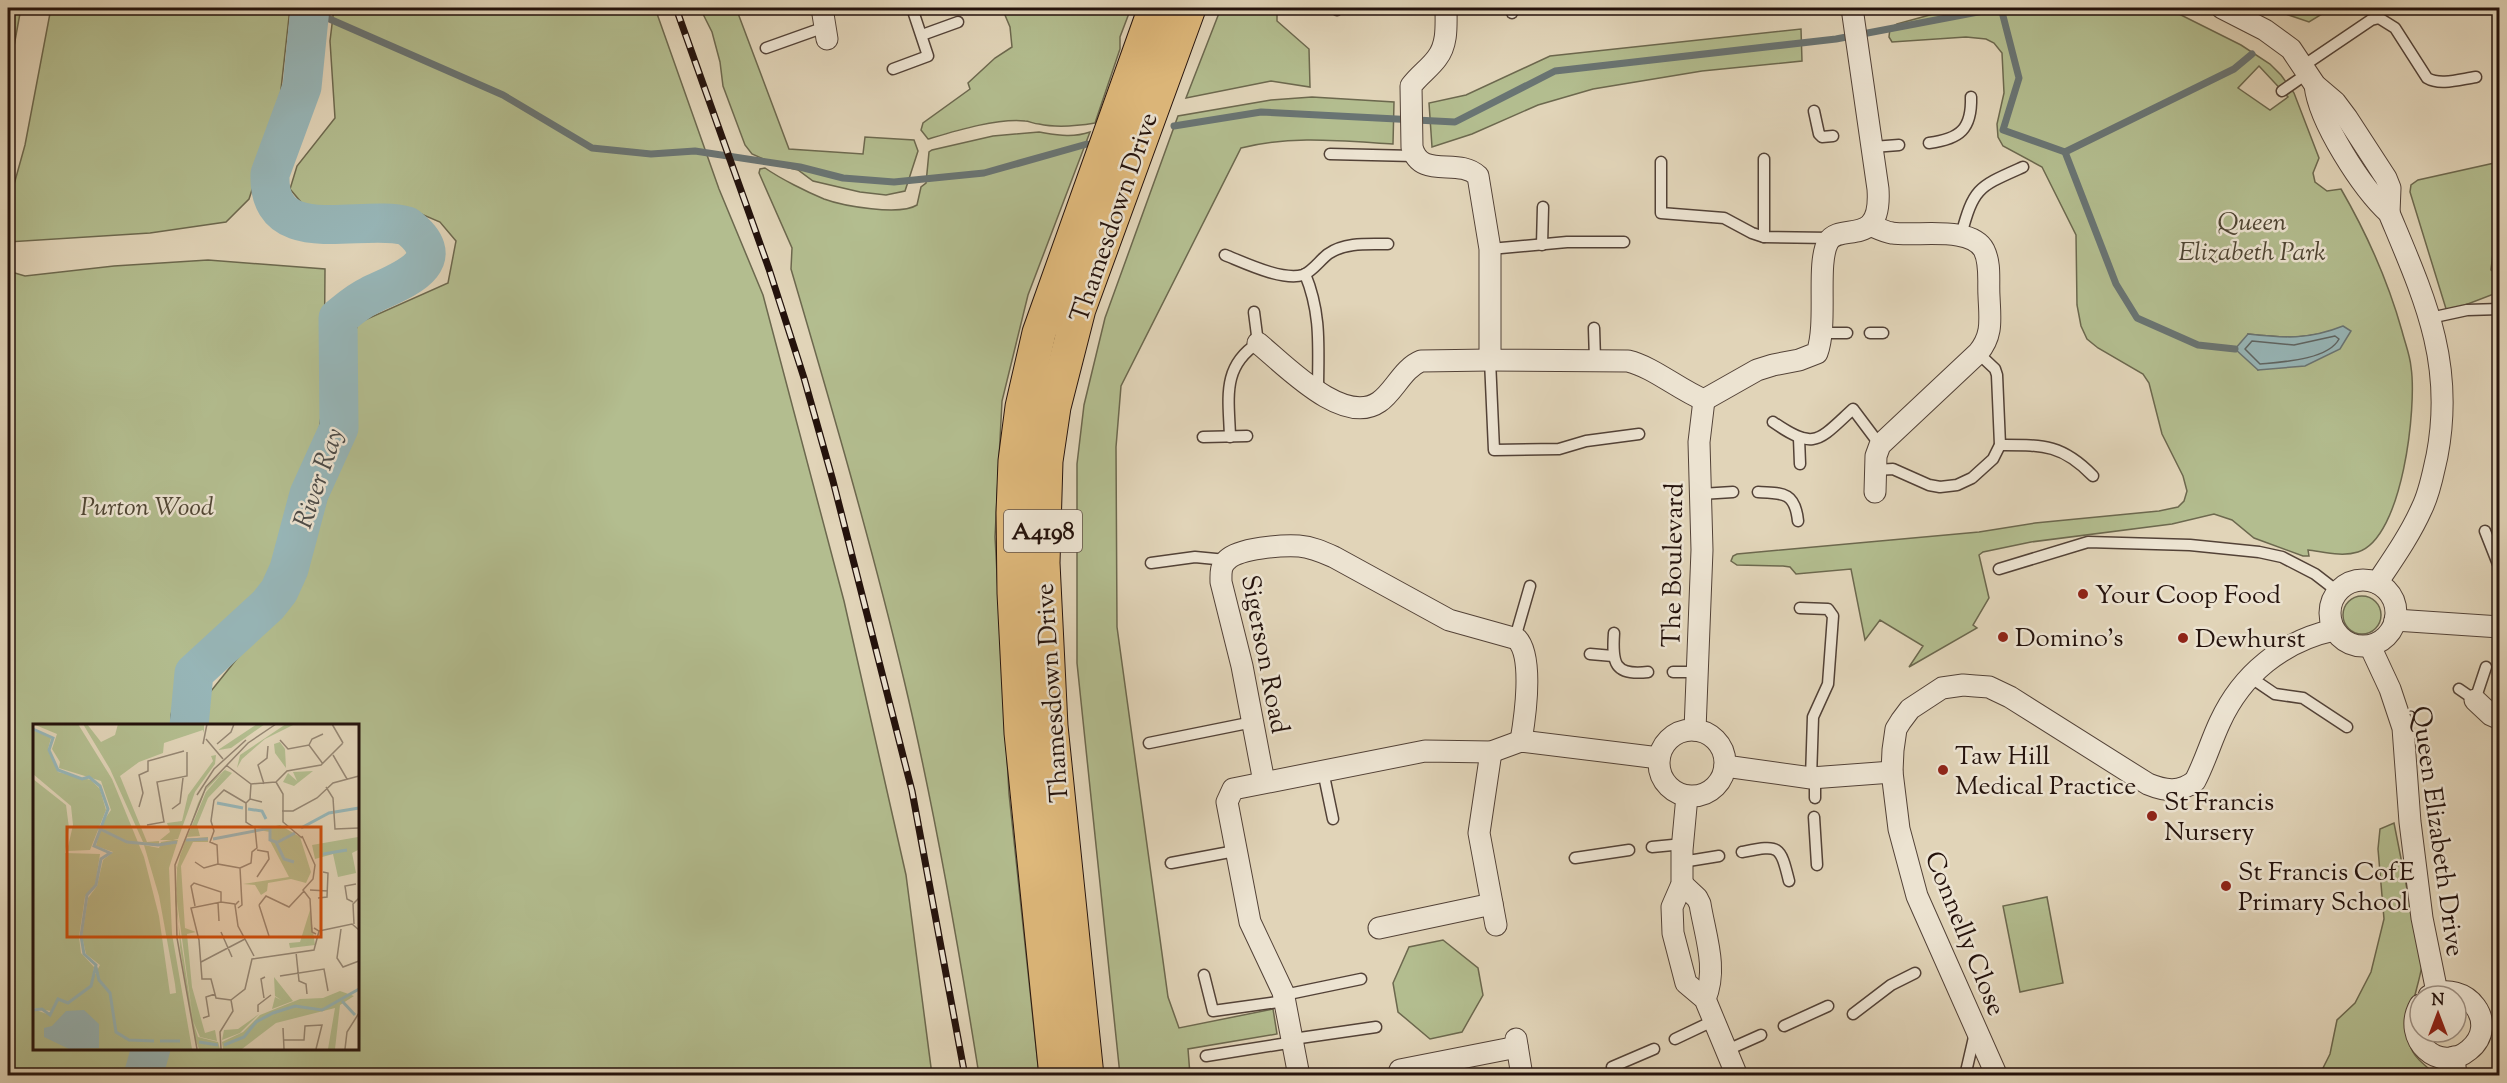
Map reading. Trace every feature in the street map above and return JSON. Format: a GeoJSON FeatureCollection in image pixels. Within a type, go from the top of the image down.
{"type":"FeatureCollection","features":[{"type":"Feature","properties":{"kind":"main road","name":"Thamesdown Drive"},"geometry":{"type":"LineString","coordinates":[[1056,1076],[1021,733],[1014,583],[1015,461],[1022,407],[1039,333],[1155,8]]}},
{"type":"Feature","properties":{"kind":"main road","name":"Thamesdown Drive"},"geometry":{"type":"LineString","coordinates":[[1087,1076],[1051,726],[1043,563],[1046,461],[1054,407],[1079,309],[1188,8]]}},
{"type":"Feature","properties":{"kind":"street"},"geometry":{"type":"LineString","coordinates":[[1446,8],[1446,37],[1442,49],[1437,58],[1411,86],[1410,115],[1414,156],[1426,164],[1470,170],[1479,176],[1490,249],[1490,360]]}},
{"type":"Feature","properties":{"kind":"street"},"geometry":{"type":"LineString","coordinates":[[2222,8],[2277,38],[2291,49],[2309,75],[2332,133],[2375,201],[2389,213],[2430,318],[2444,390],[2442,430],[2429,490],[2422,508],[2378,583]]}},
{"type":"Feature","properties":{"kind":"street"},"geometry":{"type":"LineString","coordinates":[[1258,343],[1318,392],[1342,405],[1369,406],[1379,402],[1416,363],[1595,360],[1640,364],[1671,384],[1704,400],[1759,369],[1799,360],[1817,353],[1822,333],[1825,251],[1831,238],[1862,230],[1870,225],[1879,200],[1868,137],[1854,10]]}},
{"type":"Feature","properties":{"kind":"street"},"geometry":{"type":"LineString","coordinates":[[1870,225],[1890,233],[1961,235],[1978,242],[1988,261],[1990,329],[1988,341],[1978,353],[1880,445],[1876,456],[1875,492]]}},
{"type":"Feature","properties":{"kind":"street","name":"The Boulevard"},"geometry":{"type":"LineString","coordinates":[[1695,730],[1702,550],[1699,442],[1704,400]]}},
{"type":"Feature","properties":{"kind":"street","name":"Sigerson Road"},"geometry":{"type":"LineString","coordinates":[[1264,782],[1253,722],[1221,582],[1221,568],[1227,560],[1239,553],[1299,546],[1316,549],[1449,620],[1515,638]]}},
{"type":"Feature","properties":{"kind":"street"},"geometry":{"type":"LineString","coordinates":[[2360,580],[2378,583],[2385,588],[2395,602],[2396,620],[2386,637],[2370,646],[2353,645],[2339,637],[2334,630],[2329,610],[2337,591],[2352,581],[2360,580]]}},
{"type":"Feature","properties":{"kind":"street"},"geometry":{"type":"LineString","coordinates":[[2396,620],[2499,627]]}},
{"type":"Feature","properties":{"kind":"street"},"geometry":{"type":"LineString","coordinates":[[2250,677],[2282,649],[2311,635],[2334,630]]}},
{"type":"Feature","properties":{"kind":"street"},"geometry":{"type":"LineString","coordinates":[[1515,638],[1520,642],[1524,651],[1527,692],[1521,741]]}},
{"type":"Feature","properties":{"kind":"street","name":"Queen Elizabeth Drive"},"geometry":{"type":"LineString","coordinates":[[2370,646],[2390,689],[2403,728],[2420,907],[2432,984]]}},
{"type":"Feature","properties":{"kind":"street","name":"Connelly Close"},"geometry":{"type":"LineString","coordinates":[[1996,1074],[1976,1029],[1940,963],[1907,864],[1899,829],[1893,772],[1896,729],[1910,709],[1942,688],[1963,685],[1989,687],[2010,697],[2148,784],[2164,790],[2188,787],[2197,777],[2220,721],[2232,700],[2250,677]]}},
{"type":"Feature","properties":{"kind":"street"},"geometry":{"type":"LineString","coordinates":[[2467,694],[2499,719]]}},
{"type":"Feature","properties":{"kind":"street"},"geometry":{"type":"LineString","coordinates":[[1695,730],[1707,734],[1718,742],[1724,753],[1725,766],[1721,779],[1713,789],[1701,795],[1687,796],[1675,792],[1665,783],[1660,771],[1659,758],[1669,739],[1681,732],[1695,730]]}},
{"type":"Feature","properties":{"kind":"street"},"geometry":{"type":"LineString","coordinates":[[1299,1076],[1284,998],[1250,922],[1227,799],[1233,789],[1425,751],[1491,752],[1521,741],[1659,758]]}},
{"type":"Feature","properties":{"kind":"street"},"geometry":{"type":"LineString","coordinates":[[1379,928],[1494,915],[1479,833],[1491,752]]}},
{"type":"Feature","properties":{"kind":"street"},"geometry":{"type":"LineString","coordinates":[[1725,766],[1814,784],[1893,772]]}},
{"type":"Feature","properties":{"kind":"street"},"geometry":{"type":"LineString","coordinates":[[1687,796],[1682,884],[1674,899],[1671,913],[1675,943],[1686,983],[1705,999],[1737,1076]]}},
{"type":"Feature","properties":{"kind":"street"},"geometry":{"type":"LineString","coordinates":[[1682,884],[1700,904],[1712,970],[1711,982],[1705,999]]}},
{"type":"Feature","properties":{"kind":"street","name":"Queen Elizabeth Drive"},"geometry":{"type":"LineString","coordinates":[[2421,1044],[2455,1066],[2490,1020],[2468,998]]}},
{"type":"Feature","properties":{"kind":"street"},"geometry":{"type":"LineString","coordinates":[[1400,1070],[1517,1043],[1522,1076]]}},
{"type":"Feature","properties":{"kind":"lane"},"geometry":{"type":"LineString","coordinates":[[893,69],[928,56],[912,8]]}},
{"type":"Feature","properties":{"kind":"lane"},"geometry":{"type":"LineString","coordinates":[[2282,90],[2309,75],[2371,20],[2379,18],[2395,28],[2427,78],[2439,82],[2476,77]]}},
{"type":"Feature","properties":{"kind":"lane"},"geometry":{"type":"LineString","coordinates":[[921,35],[958,22]]}},
{"type":"Feature","properties":{"kind":"lane"},"geometry":{"type":"LineString","coordinates":[[766,48],[825,24]]}},
{"type":"Feature","properties":{"kind":"lane"},"geometry":{"type":"LineString","coordinates":[[1929,143],[1948,139],[1967,126],[1970,120],[1971,97]]}},
{"type":"Feature","properties":{"kind":"lane"},"geometry":{"type":"LineString","coordinates":[[1814,111],[1819,134],[1833,136]]}},
{"type":"Feature","properties":{"kind":"lane"},"geometry":{"type":"LineString","coordinates":[[1868,137],[1899,145]]}},
{"type":"Feature","properties":{"kind":"lane"},"geometry":{"type":"LineString","coordinates":[[1330,154],[1414,156]]}},
{"type":"Feature","properties":{"kind":"lane"},"geometry":{"type":"LineString","coordinates":[[1764,159],[1764,237]]}},
{"type":"Feature","properties":{"kind":"lane"},"geometry":{"type":"LineString","coordinates":[[1661,162],[1661,213],[1724,218],[1764,237],[1831,238]]}},
{"type":"Feature","properties":{"kind":"lane"},"geometry":{"type":"LineString","coordinates":[[1961,235],[1968,207],[1976,193],[1990,182],[2023,167]]}},
{"type":"Feature","properties":{"kind":"lane"},"geometry":{"type":"LineString","coordinates":[[1542,245],[1543,207]]}},
{"type":"Feature","properties":{"kind":"lane"},"geometry":{"type":"LineString","coordinates":[[1490,249],[1567,242],[1624,242]]}},
{"type":"Feature","properties":{"kind":"lane"},"geometry":{"type":"LineString","coordinates":[[1226,255],[1266,271],[1305,274],[1328,254],[1338,249],[1351,245],[1388,244]]}},
{"type":"Feature","properties":{"kind":"lane"},"geometry":{"type":"LineString","coordinates":[[1305,274],[1316,305],[1318,320],[1318,392]]}},
{"type":"Feature","properties":{"kind":"lane"},"geometry":{"type":"LineString","coordinates":[[2430,318],[2467,310],[2499,309]]}},
{"type":"Feature","properties":{"kind":"lane"},"geometry":{"type":"LineString","coordinates":[[1230,437],[1228,402],[1233,369],[1249,349],[1258,343],[1254,312]]}},
{"type":"Feature","properties":{"kind":"lane"},"geometry":{"type":"LineString","coordinates":[[1594,328],[1595,360]]}},
{"type":"Feature","properties":{"kind":"lane"},"geometry":{"type":"LineString","coordinates":[[1822,333],[1847,333]]}},
{"type":"Feature","properties":{"kind":"lane"},"geometry":{"type":"LineString","coordinates":[[1870,333],[1883,333]]}},
{"type":"Feature","properties":{"kind":"lane"},"geometry":{"type":"LineString","coordinates":[[1876,470],[1893,469],[1929,485],[1957,485],[1967,481],[1993,459],[2000,445],[1997,375],[1995,369],[1978,353]]}},
{"type":"Feature","properties":{"kind":"lane"},"geometry":{"type":"LineString","coordinates":[[1490,360],[1494,450],[1559,449],[1586,441],[1639,434]]}},
{"type":"Feature","properties":{"kind":"lane"},"geometry":{"type":"LineString","coordinates":[[1773,422],[1799,438],[1806,440],[1821,438],[1853,409],[1880,445]]}},
{"type":"Feature","properties":{"kind":"lane"},"geometry":{"type":"LineString","coordinates":[[1203,437],[1247,436]]}},
{"type":"Feature","properties":{"kind":"lane"},"geometry":{"type":"LineString","coordinates":[[1799,438],[1800,464]]}},
{"type":"Feature","properties":{"kind":"lane"},"geometry":{"type":"LineString","coordinates":[[2000,445],[2053,448],[2073,457],[2094,476]]}},
{"type":"Feature","properties":{"kind":"lane"},"geometry":{"type":"LineString","coordinates":[[1701,494],[1733,492]]}},
{"type":"Feature","properties":{"kind":"lane"},"geometry":{"type":"LineString","coordinates":[[1758,492],[1786,495],[1795,504],[1798,521]]}},
{"type":"Feature","properties":{"kind":"lane"},"geometry":{"type":"LineString","coordinates":[[2485,531],[2499,569]]}},
{"type":"Feature","properties":{"kind":"lane"},"geometry":{"type":"LineString","coordinates":[[1999,568],[2088,542],[2190,545],[2259,552],[2282,557],[2315,574],[2337,591]]}},
{"type":"Feature","properties":{"kind":"lane"},"geometry":{"type":"LineString","coordinates":[[1150,563],[1195,557],[1227,560]]}},
{"type":"Feature","properties":{"kind":"lane"},"geometry":{"type":"LineString","coordinates":[[1515,638],[1530,586]]}},
{"type":"Feature","properties":{"kind":"lane"},"geometry":{"type":"LineString","coordinates":[[1800,608],[1828,609],[1833,616],[1828,684],[1813,717],[1814,784]]}},
{"type":"Feature","properties":{"kind":"lane"},"geometry":{"type":"LineString","coordinates":[[1614,633],[1613,656],[1616,664],[1626,672],[1648,672]]}},
{"type":"Feature","properties":{"kind":"lane"},"geometry":{"type":"LineString","coordinates":[[1590,654],[1613,656]]}},
{"type":"Feature","properties":{"kind":"lane"},"geometry":{"type":"LineString","coordinates":[[2467,694],[2486,667]]}},
{"type":"Feature","properties":{"kind":"lane"},"geometry":{"type":"LineString","coordinates":[[1674,672],[1698,672]]}},
{"type":"Feature","properties":{"kind":"lane"},"geometry":{"type":"LineString","coordinates":[[2250,677],[2275,694],[2303,698],[2347,727]]}},
{"type":"Feature","properties":{"kind":"lane"},"geometry":{"type":"LineString","coordinates":[[1149,743],[1253,722]]}},
{"type":"Feature","properties":{"kind":"lane"},"geometry":{"type":"LineString","coordinates":[[1323,771],[1333,819]]}},
{"type":"Feature","properties":{"kind":"lane"},"geometry":{"type":"LineString","coordinates":[[1814,817],[1817,865]]}},
{"type":"Feature","properties":{"kind":"lane"},"geometry":{"type":"LineString","coordinates":[[1652,847],[1682,853],[1719,856]]}},
{"type":"Feature","properties":{"kind":"lane"},"geometry":{"type":"LineString","coordinates":[[1742,852],[1765,848],[1776,849],[1783,857],[1789,881]]}},
{"type":"Feature","properties":{"kind":"lane"},"geometry":{"type":"LineString","coordinates":[[1575,858],[1629,850]]}},
{"type":"Feature","properties":{"kind":"lane"},"geometry":{"type":"LineString","coordinates":[[1171,863],[1235,851]]}},
{"type":"Feature","properties":{"kind":"lane"},"geometry":{"type":"LineString","coordinates":[[1853,1014],[1891,985],[1915,973]]}},
{"type":"Feature","properties":{"kind":"lane"},"geometry":{"type":"LineString","coordinates":[[1204,975],[1213,1011],[1284,998],[1361,979]]}},
{"type":"Feature","properties":{"kind":"lane"},"geometry":{"type":"LineString","coordinates":[[1784,1026],[1828,1006]]}},
{"type":"Feature","properties":{"kind":"lane"},"geometry":{"type":"LineString","coordinates":[[1676,1039],[1713,1021]]}},
{"type":"Feature","properties":{"kind":"lane"},"geometry":{"type":"LineString","coordinates":[[1206,1056],[1376,1027]]}},
{"type":"Feature","properties":{"kind":"lane"},"geometry":{"type":"LineString","coordinates":[[1965,1076],[1976,1029]]}},
{"type":"Feature","properties":{"kind":"lane"},"geometry":{"type":"LineString","coordinates":[[1725,1051],[1761,1035]]}},
{"type":"Feature","properties":{"kind":"lane"},"geometry":{"type":"LineString","coordinates":[[1612,1066],[1654,1049]]}},
{"type":"Feature","properties":{"kind":"green space"},"geometry":{"type":"Polygon","coordinates":[[[8,8],[21,8],[8,79],[8,8]]]}},
{"type":"Feature","properties":{"kind":"green space"},"geometry":{"type":"Polygon","coordinates":[[[51,8],[290,8],[279,107],[249,199],[226,222],[150,233],[8,242],[8,206],[25,145],[51,8]]]}},
{"type":"Feature","properties":{"kind":"green space"},"geometry":{"type":"Polygon","coordinates":[[[334,8],[655,8],[719,189],[763,295],[844,601],[906,875],[932,1075],[154,1075],[158,1050],[358,1050],[358,724],[205,724],[207,696],[301,579],[349,437],[351,414],[345,368],[358,323],[448,283],[456,241],[440,222],[405,207],[306,208],[290,189],[297,166],[335,118],[330,41],[334,8]]]}},
{"type":"Feature","properties":{"kind":"green space"},"geometry":{"type":"Polygon","coordinates":[[[700,8],[736,8],[789,149],[863,154],[865,137],[914,140],[918,151],[905,191],[886,195],[860,192],[813,181],[798,170],[777,165],[752,154],[745,145],[723,86],[720,62],[712,32],[700,8]]]}},
{"type":"Feature","properties":{"kind":"green space"},"geometry":{"type":"Polygon","coordinates":[[[1002,8],[1131,8],[1120,37],[1120,49],[1095,123],[1060,126],[1025,121],[1002,121],[928,139],[921,130],[923,123],[970,89],[968,83],[995,58],[1012,47],[1010,27],[1002,8]]]}},
{"type":"Feature","properties":{"kind":"green space"},"geometry":{"type":"Polygon","coordinates":[[[1221,8],[1277,8],[1277,21],[1309,49],[1310,87],[1271,81],[1186,98],[1221,8]]]}},
{"type":"Feature","properties":{"kind":"green space","name":"Queen Elizabeth Park"},"geometry":{"type":"Polygon","coordinates":[[[1955,8],[2163,8],[2241,45],[2270,64],[2281,75],[2294,93],[2319,158],[2313,173],[2315,182],[2327,191],[2341,189],[2351,206],[2383,276],[2410,358],[2412,410],[2404,469],[2386,523],[2373,542],[2358,552],[2333,554],[2308,550],[2309,556],[2303,556],[2254,538],[2232,520],[2214,514],[2172,524],[2031,542],[1983,552],[1979,555],[1989,598],[1973,625],[1977,628],[1909,667],[1923,646],[1880,620],[1865,640],[1851,569],[1796,574],[1790,567],[1737,565],[1731,561],[1737,554],[1979,532],[2035,523],[2159,511],[2178,507],[2184,501],[2187,491],[2183,476],[2162,434],[2149,383],[2143,374],[2098,348],[2087,339],[2081,326],[2077,305],[2076,235],[2042,167],[2003,146],[1998,137],[1997,124],[2004,93],[2002,53],[1994,43],[1986,39],[1966,37],[1892,42],[1889,37],[1890,28],[1955,8]],[[2259,66],[2238,88],[2270,110],[2288,97],[2259,66]],[[2343,327],[2319,334],[2296,337],[2248,334],[2258,370],[2343,327]]]}},
{"type":"Feature","properties":{"kind":"green space"},"geometry":{"type":"Polygon","coordinates":[[[2268,8],[2332,8],[2309,22],[2268,8]]]}},
{"type":"Feature","properties":{"kind":"green space"},"geometry":{"type":"Polygon","coordinates":[[[1801,29],[1802,61],[1702,71],[1593,89],[1538,105],[1472,134],[1432,147],[1429,103],[1466,95],[1550,56],[1801,29]]]}},
{"type":"Feature","properties":{"kind":"green space"},"geometry":{"type":"Polygon","coordinates":[[[1312,97],[1394,102],[1393,144],[1297,140],[1241,148],[1121,386],[1116,447],[1117,627],[1168,997],[1179,1028],[1273,1009],[1277,1034],[1188,1049],[1190,1075],[1120,1075],[1077,663],[1077,464],[1084,405],[1105,318],[1178,116],[1271,100],[1312,97]]]}},
{"type":"Feature","properties":{"kind":"green space"},"geometry":{"type":"Polygon","coordinates":[[[1039,132],[1071,135],[1090,132],[1028,295],[1002,401],[995,537],[1009,794],[1039,1075],[979,1075],[945,877],[904,680],[836,422],[791,269],[792,248],[759,173],[760,169],[765,168],[824,199],[871,209],[898,210],[917,205],[921,187],[926,183],[929,152],[932,150],[993,136],[1039,132]]]}},
{"type":"Feature","properties":{"kind":"green space"},"geometry":{"type":"Polygon","coordinates":[[[2499,162],[2499,248],[2493,253],[2491,270],[2499,276],[2499,292],[2447,312],[2410,192],[2411,185],[2418,180],[2499,162]]]}},
{"type":"Feature","properties":{"kind":"green space","name":"Purton Wood"},"geometry":{"type":"Polygon","coordinates":[[[208,260],[325,269],[324,394],[319,431],[281,543],[275,580],[251,621],[226,634],[191,664],[177,690],[171,724],[33,724],[33,1050],[134,1050],[125,1075],[8,1075],[8,271],[25,276],[114,266],[208,260]]]}},
{"type":"Feature","properties":{"kind":"green space"},"geometry":{"type":"Polygon","coordinates":[[[2362,596],[2376,601],[2381,615],[2376,629],[2362,634],[2348,629],[2343,615],[2348,601],[2362,596]]]}},
{"type":"Feature","properties":{"kind":"green space"},"geometry":{"type":"Polygon","coordinates":[[[2394,823],[2422,965],[2418,984],[2408,984],[2408,1044],[2410,1044],[2418,1059],[2437,1075],[2319,1076],[2330,1054],[2337,1020],[2355,1003],[2371,972],[2384,919],[2378,849],[2380,829],[2394,823]]]}},
{"type":"Feature","properties":{"kind":"green space"},"geometry":{"type":"Polygon","coordinates":[[[2047,897],[2063,983],[2020,992],[2003,906],[2047,897]]]}},
{"type":"Feature","properties":{"kind":"green space"},"geometry":{"type":"Polygon","coordinates":[[[1443,940],[1478,968],[1483,995],[1462,1032],[1430,1039],[1398,1012],[1393,983],[1409,947],[1443,940]]]}},
{"type":"Feature","properties":{"kind":"water"},"geometry":{"type":"Polygon","coordinates":[[[2343,326],[2351,331],[2340,349],[2305,366],[2258,370],[2235,349],[2248,334],[2296,337],[2318,334],[2343,326]]]}},
{"type":"Feature","properties":{"kind":"waterway","name":"River Ray"},"geometry":{"type":"LineString","coordinates":[[189,724],[194,673],[268,605],[279,591],[289,569],[309,494],[339,428],[338,318],[361,300],[406,278],[417,270],[424,261],[426,251],[421,239],[407,226],[388,223],[320,224],[300,221],[284,213],[273,198],[270,174],[302,87],[310,8]]}},
{"type":"Feature","properties":{"kind":"waterway"},"geometry":{"type":"LineString","coordinates":[[1174,126],[1261,112],[1455,122],[1555,71],[1836,39],[1999,8]]}},
{"type":"Feature","properties":{"kind":"waterway"},"geometry":{"type":"LineString","coordinates":[[2001,8],[2019,78],[2003,130],[2065,152],[2116,284],[2137,318],[2198,345],[2235,349]]}},
{"type":"Feature","properties":{"kind":"waterway"},"geometry":{"type":"LineString","coordinates":[[309,10],[503,95],[592,148],[651,154],[695,151],[800,167],[843,178],[894,182],[984,173],[1087,144]]}},
{"type":"Feature","properties":{"kind":"waterway"},"geometry":{"type":"LineString","coordinates":[[2065,152],[2234,69],[2252,54]]}},
{"type":"Feature","properties":{"kind":"waterway","name":"River Ray"},"geometry":{"type":"LineString","coordinates":[[143,1076],[150,1050]]}},
{"type":"Feature","properties":{"kind":"railway"},"geometry":{"type":"LineString","coordinates":[[676,8],[769,269],[804,378],[833,481],[912,791],[965,1076]]}},
{"type":"Feature","properties":{"kind":"place","name":"Your Coop Food"},"geometry":{"type":"Point","coordinates":[2083,594]}},
{"type":"Feature","properties":{"kind":"place","name":"Domino's"},"geometry":{"type":"Point","coordinates":[2003,637]}},
{"type":"Feature","properties":{"kind":"place","name":"Dewhurst"},"geometry":{"type":"Point","coordinates":[2183,638]}},
{"type":"Feature","properties":{"kind":"place","name":"Taw Hill Medical Practice"},"geometry":{"type":"Point","coordinates":[1943,770]}},
{"type":"Feature","properties":{"kind":"place","name":"St Francis Nursery"},"geometry":{"type":"Point","coordinates":[2152,816]}},
{"type":"Feature","properties":{"kind":"place","name":"St Francis CofE Primary School"},"geometry":{"type":"Point","coordinates":[2226,886]}}]}
